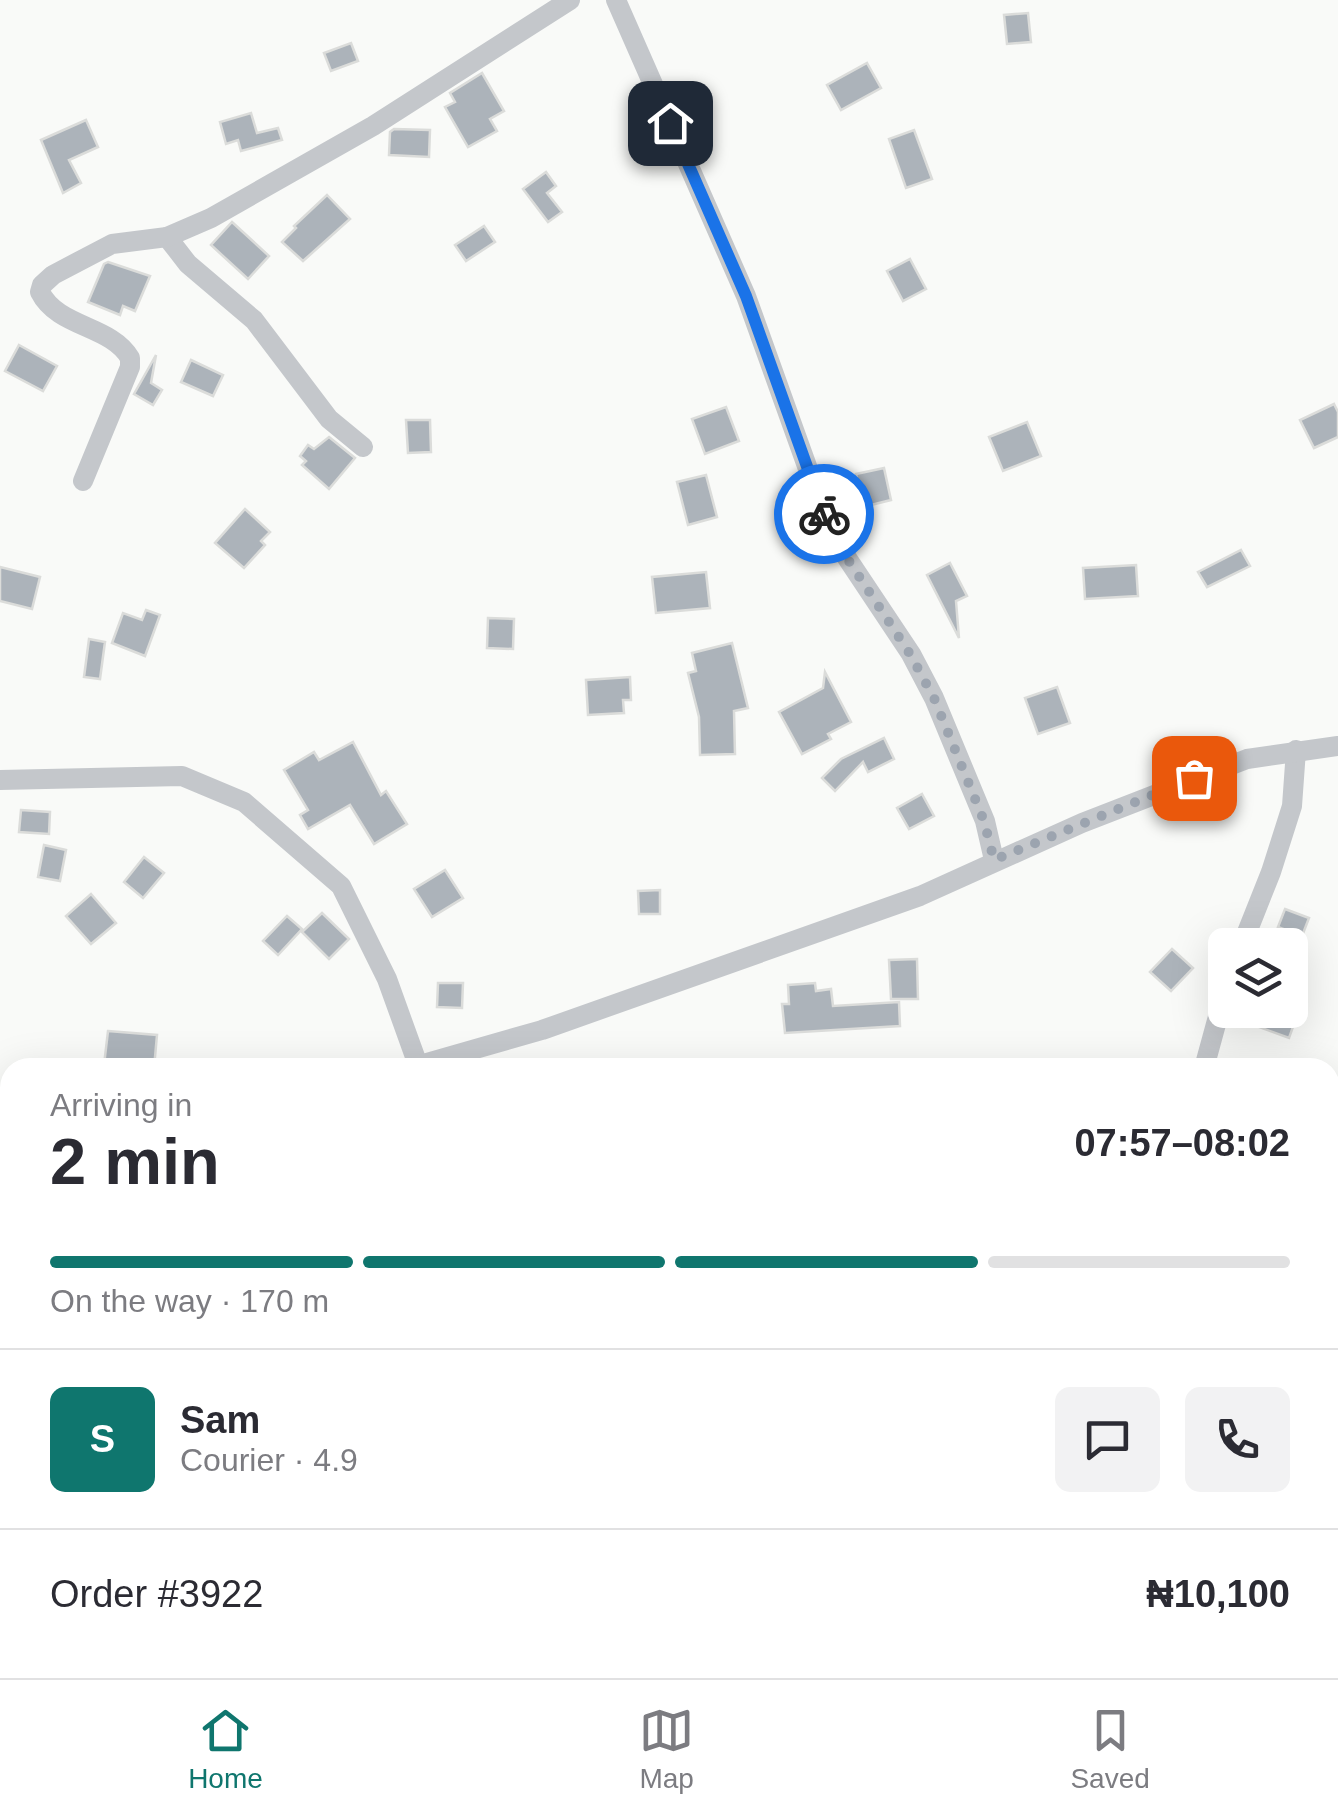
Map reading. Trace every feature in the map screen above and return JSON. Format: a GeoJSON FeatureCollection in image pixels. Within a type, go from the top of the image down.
{"type":"FeatureCollection","features":[{"type":"Feature","properties":{"kind":"street"},"geometry":{"type":"LineString","coordinates":[[84,481],[130,367],[130,358],[117,344],[51,308],[40,292],[42,284],[53,274],[112,244],[166,237],[211,218],[373,126],[570,0]]}},
{"type":"Feature","properties":{"kind":"street"},"geometry":{"type":"LineString","coordinates":[[616,0],[746,296],[826,522],[934,698],[984,821],[994,860]]}},
{"type":"Feature","properties":{"kind":"street"},"geometry":{"type":"LineString","coordinates":[[166,237],[188,264],[254,320],[329,418],[363,447]]}},
{"type":"Feature","properties":{"kind":"street"},"geometry":{"type":"LineString","coordinates":[[460,1058],[902,902],[994,860],[1247,759],[1338,746]]}},
{"type":"Feature","properties":{"kind":"street"},"geometry":{"type":"LineString","coordinates":[[1249,928],[1292,806],[1296,750]]}},
{"type":"Feature","properties":{"kind":"street"},"geometry":{"type":"LineString","coordinates":[[0,780],[182,776],[244,802],[341,886],[387,979],[411,1058]]}},
{"type":"Feature","properties":{"kind":"street"},"geometry":{"type":"LineString","coordinates":[[1207,1058],[1215,1028]]}},
{"type":"Feature","properties":{"kind":"building"},"geometry":{"type":"Polygon","coordinates":[[[1028,13],[1031,42],[1007,44],[1004,15],[1028,13]]]}},
{"type":"Feature","properties":{"kind":"building"},"geometry":{"type":"Polygon","coordinates":[[[351,43],[358,61],[331,71],[324,53],[351,43]]]}},
{"type":"Feature","properties":{"kind":"building"},"geometry":{"type":"Polygon","coordinates":[[[867,63],[881,88],[841,110],[827,85],[867,63]]]}},
{"type":"Feature","properties":{"kind":"building"},"geometry":{"type":"Polygon","coordinates":[[[482,73],[504,111],[490,119],[497,131],[468,147],[445,107],[455,102],[450,93],[482,73]]]}},
{"type":"Feature","properties":{"kind":"building"},"geometry":{"type":"Polygon","coordinates":[[[251,113],[257,133],[278,128],[282,140],[241,151],[238,140],[226,144],[220,122],[251,113]]]}},
{"type":"Feature","properties":{"kind":"building"},"geometry":{"type":"Polygon","coordinates":[[[86,120],[98,147],[69,160],[81,183],[63,193],[41,140],[86,120]]]}},
{"type":"Feature","properties":{"kind":"building"},"geometry":{"type":"Polygon","coordinates":[[[430,130],[429,157],[389,155],[390,132],[430,130]]]}},
{"type":"Feature","properties":{"kind":"building"},"geometry":{"type":"Polygon","coordinates":[[[914,130],[932,179],[906,188],[889,139],[914,130]]]}},
{"type":"Feature","properties":{"kind":"building"},"geometry":{"type":"Polygon","coordinates":[[[546,172],[556,186],[547,193],[562,212],[548,222],[523,189],[546,172]]]}},
{"type":"Feature","properties":{"kind":"building"},"geometry":{"type":"Polygon","coordinates":[[[327,195],[350,219],[303,261],[282,242],[327,195]]]}},
{"type":"Feature","properties":{"kind":"building"},"geometry":{"type":"Polygon","coordinates":[[[232,222],[269,256],[248,279],[211,245],[232,222]]]}},
{"type":"Feature","properties":{"kind":"building"},"geometry":{"type":"Polygon","coordinates":[[[484,226],[495,242],[466,261],[455,245],[484,226]]]}},
{"type":"Feature","properties":{"kind":"building"},"geometry":{"type":"Polygon","coordinates":[[[910,259],[926,289],[903,301],[887,271],[910,259]]]}},
{"type":"Feature","properties":{"kind":"building"},"geometry":{"type":"Polygon","coordinates":[[[108,262],[150,276],[135,311],[123,306],[120,315],[88,302],[108,262]]]}},
{"type":"Feature","properties":{"kind":"building"},"geometry":{"type":"Polygon","coordinates":[[[19,345],[57,366],[43,391],[5,371],[19,345]]]}},
{"type":"Feature","properties":{"kind":"building"},"geometry":{"type":"Polygon","coordinates":[[[156,355],[151,383],[162,390],[153,405],[134,394],[156,355]]]}},
{"type":"Feature","properties":{"kind":"building"},"geometry":{"type":"Polygon","coordinates":[[[191,360],[223,375],[213,396],[181,382],[191,360]]]}},
{"type":"Feature","properties":{"kind":"building"},"geometry":{"type":"Polygon","coordinates":[[[1334,404],[1338,412],[1338,437],[1314,448],[1300,420],[1334,404]]]}},
{"type":"Feature","properties":{"kind":"building"},"geometry":{"type":"Polygon","coordinates":[[[726,407],[739,441],[705,454],[692,419],[726,407]]]}},
{"type":"Feature","properties":{"kind":"building"},"geometry":{"type":"Polygon","coordinates":[[[406,420],[430,420],[431,452],[408,453],[406,420]]]}},
{"type":"Feature","properties":{"kind":"building"},"geometry":{"type":"Polygon","coordinates":[[[1027,422],[1041,456],[1003,471],[989,437],[1027,422]]]}},
{"type":"Feature","properties":{"kind":"building"},"geometry":{"type":"Polygon","coordinates":[[[329,437],[355,458],[329,489],[302,465],[306,461],[300,456],[308,445],[314,449],[329,437]]]}},
{"type":"Feature","properties":{"kind":"building"},"geometry":{"type":"Polygon","coordinates":[[[884,468],[891,500],[863,507],[856,474],[884,468]]]}},
{"type":"Feature","properties":{"kind":"building"},"geometry":{"type":"Polygon","coordinates":[[[706,475],[717,517],[688,525],[677,482],[706,475]]]}},
{"type":"Feature","properties":{"kind":"building"},"geometry":{"type":"Polygon","coordinates":[[[245,509],[270,532],[261,541],[265,545],[244,568],[215,543],[245,509]]]}},
{"type":"Feature","properties":{"kind":"building"},"geometry":{"type":"Polygon","coordinates":[[[1241,550],[1250,566],[1207,587],[1198,572],[1241,550]]]}},
{"type":"Feature","properties":{"kind":"building"},"geometry":{"type":"Polygon","coordinates":[[[950,563],[967,596],[956,601],[959,638],[927,575],[950,563]]]}},
{"type":"Feature","properties":{"kind":"building"},"geometry":{"type":"Polygon","coordinates":[[[1136,565],[1138,596],[1085,599],[1083,568],[1136,565]]]}},
{"type":"Feature","properties":{"kind":"building"},"geometry":{"type":"Polygon","coordinates":[[[0,567],[40,577],[32,609],[0,601],[0,567]]]}},
{"type":"Feature","properties":{"kind":"building"},"geometry":{"type":"Polygon","coordinates":[[[706,572],[710,608],[656,613],[652,577],[706,572]]]}},
{"type":"Feature","properties":{"kind":"building"},"geometry":{"type":"Polygon","coordinates":[[[146,610],[160,615],[145,656],[112,643],[123,613],[142,620],[146,610]]]}},
{"type":"Feature","properties":{"kind":"building"},"geometry":{"type":"Polygon","coordinates":[[[488,618],[514,619],[513,649],[487,648],[488,618]]]}},
{"type":"Feature","properties":{"kind":"building"},"geometry":{"type":"Polygon","coordinates":[[[89,639],[105,642],[100,679],[84,677],[89,639]]]}},
{"type":"Feature","properties":{"kind":"building"},"geometry":{"type":"Polygon","coordinates":[[[732,643],[748,708],[734,711],[735,754],[700,755],[699,717],[688,673],[696,671],[692,653],[732,643]]]}},
{"type":"Feature","properties":{"kind":"building"},"geometry":{"type":"Polygon","coordinates":[[[825,672],[851,722],[828,734],[831,739],[802,754],[779,712],[823,688],[825,672]]]}},
{"type":"Feature","properties":{"kind":"building"},"geometry":{"type":"Polygon","coordinates":[[[630,677],[631,700],[623,700],[624,713],[588,715],[586,680],[630,677]]]}},
{"type":"Feature","properties":{"kind":"building"},"geometry":{"type":"Polygon","coordinates":[[[1057,687],[1070,723],[1038,734],[1025,698],[1057,687]]]}},
{"type":"Feature","properties":{"kind":"building"},"geometry":{"type":"Polygon","coordinates":[[[884,738],[894,759],[868,772],[863,762],[835,791],[822,778],[841,759],[884,738]]]}},
{"type":"Feature","properties":{"kind":"building"},"geometry":{"type":"Polygon","coordinates":[[[353,742],[381,795],[386,791],[407,824],[374,844],[350,805],[308,829],[300,815],[308,810],[284,770],[314,752],[319,760],[353,742]]]}},
{"type":"Feature","properties":{"kind":"building"},"geometry":{"type":"Polygon","coordinates":[[[922,794],[934,816],[909,829],[897,808],[922,794]]]}},
{"type":"Feature","properties":{"kind":"building"},"geometry":{"type":"Polygon","coordinates":[[[21,810],[50,812],[49,834],[19,832],[21,810]]]}},
{"type":"Feature","properties":{"kind":"building"},"geometry":{"type":"Polygon","coordinates":[[[44,845],[66,850],[60,881],[38,877],[44,845]]]}},
{"type":"Feature","properties":{"kind":"building"},"geometry":{"type":"Polygon","coordinates":[[[144,857],[164,873],[143,898],[124,882],[144,857]]]}},
{"type":"Feature","properties":{"kind":"building"},"geometry":{"type":"Polygon","coordinates":[[[445,870],[463,898],[432,917],[414,889],[445,870]]]}},
{"type":"Feature","properties":{"kind":"building"},"geometry":{"type":"Polygon","coordinates":[[[660,890],[660,914],[639,914],[638,891],[660,890]]]}},
{"type":"Feature","properties":{"kind":"building"},"geometry":{"type":"Polygon","coordinates":[[[91,894],[116,923],[91,944],[66,916],[91,894]]]}},
{"type":"Feature","properties":{"kind":"building"},"geometry":{"type":"Polygon","coordinates":[[[1285,909],[1309,918],[1305,928],[1278,927],[1285,909]]]}},
{"type":"Feature","properties":{"kind":"building"},"geometry":{"type":"Polygon","coordinates":[[[322,913],[349,939],[329,959],[302,932],[322,913]]]}},
{"type":"Feature","properties":{"kind":"building"},"geometry":{"type":"Polygon","coordinates":[[[287,916],[302,929],[278,955],[263,941],[287,916]]]}},
{"type":"Feature","properties":{"kind":"building"},"geometry":{"type":"Polygon","coordinates":[[[1172,949],[1193,968],[1171,991],[1150,972],[1172,949]]]}},
{"type":"Feature","properties":{"kind":"building"},"geometry":{"type":"Polygon","coordinates":[[[917,959],[918,999],[891,999],[889,960],[917,959]]]}},
{"type":"Feature","properties":{"kind":"building"},"geometry":{"type":"Polygon","coordinates":[[[438,983],[463,983],[462,1008],[437,1007],[438,983]]]}},
{"type":"Feature","properties":{"kind":"building"},"geometry":{"type":"Polygon","coordinates":[[[815,983],[816,991],[831,989],[833,1006],[899,1002],[900,1026],[785,1033],[782,1004],[789,1004],[788,985],[815,983]]]}},
{"type":"Feature","properties":{"kind":"building"},"geometry":{"type":"Polygon","coordinates":[[[1262,1028],[1293,1028],[1289,1038],[1262,1028]]]}},
{"type":"Feature","properties":{"kind":"building"},"geometry":{"type":"Polygon","coordinates":[[[108,1031],[157,1035],[155,1058],[105,1058],[108,1031]]]}},
{"type":"Feature","properties":{"kind":"way so far"},"geometry":{"type":"LineString","coordinates":[[824,514],[845,555],[934,698],[984,821],[994,860],[1194,778]]}},
{"type":"Feature","properties":{"kind":"route"},"geometry":{"type":"LineString","coordinates":[[670,123],[746,296],[824,514]]}}]}
